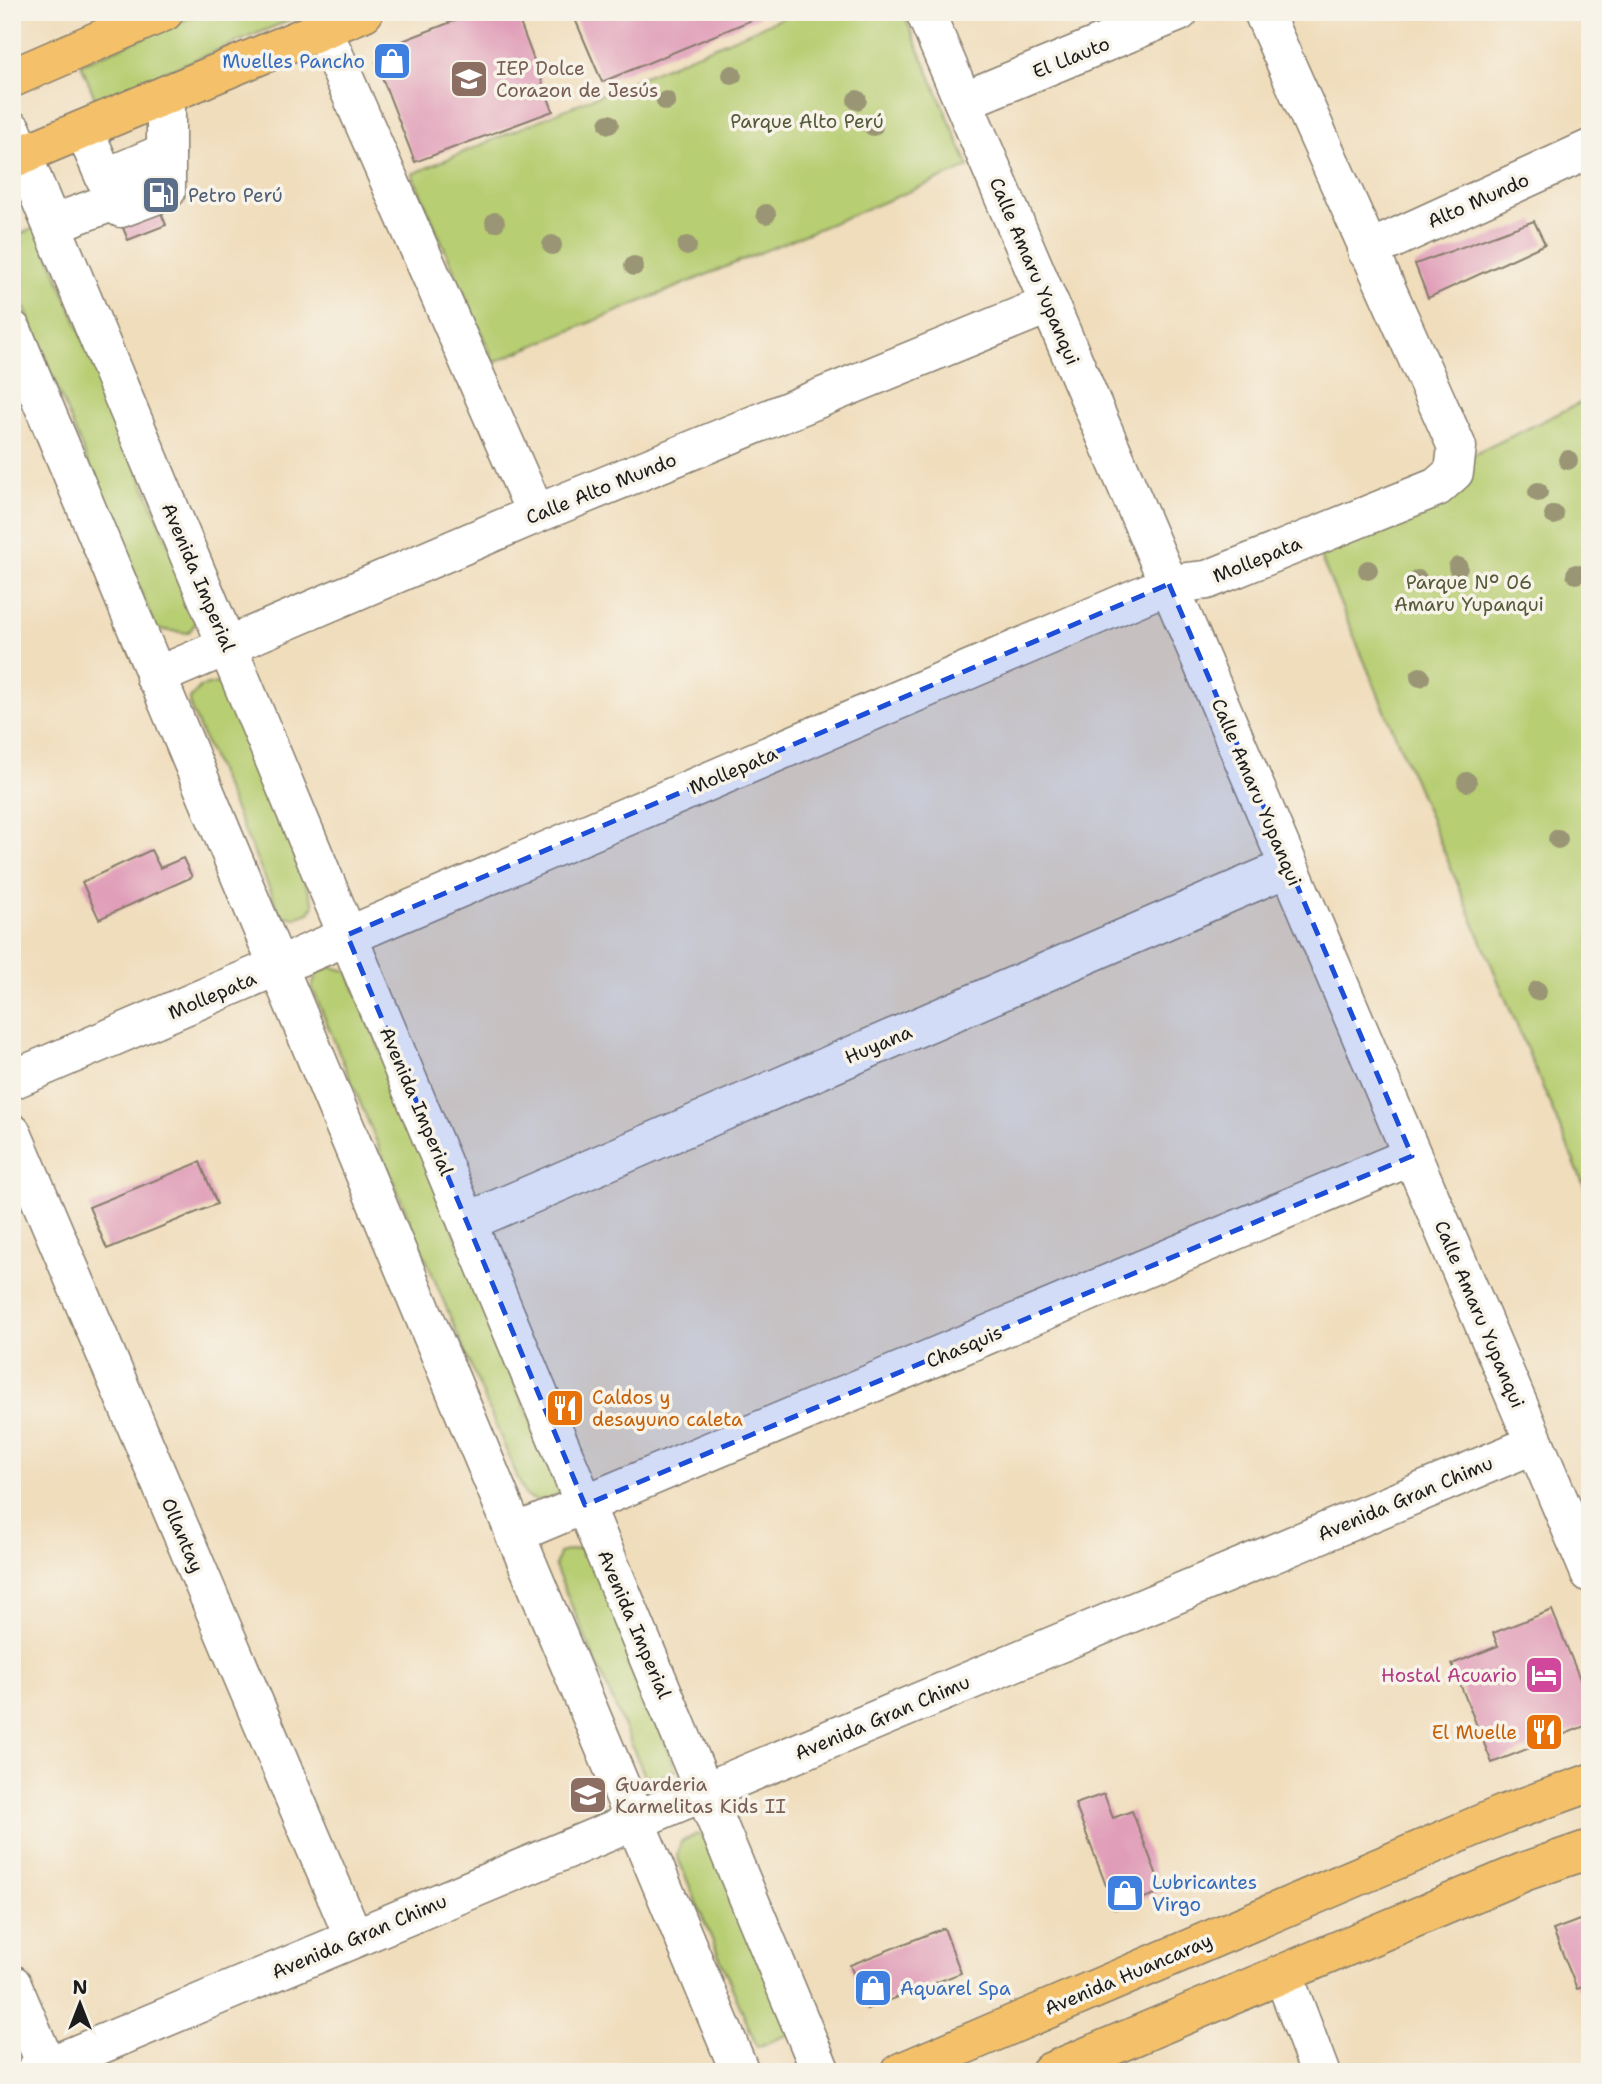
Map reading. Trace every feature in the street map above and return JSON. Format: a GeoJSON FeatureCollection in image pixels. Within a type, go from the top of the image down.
{"type":"FeatureCollection","features":[{"type":"Feature","properties":{"kind":"main road"},"geometry":{"type":"LineString","coordinates":[[12,78],[164,12]]}},
{"type":"Feature","properties":{"kind":"main road"},"geometry":{"type":"LineString","coordinates":[[16,148],[84,130],[364,12]]}},
{"type":"Feature","properties":{"kind":"main road","name":"Avenida Huancaray"},"geometry":{"type":"LineString","coordinates":[[901,2072],[1504,1814],[1590,1783]]}},
{"type":"Feature","properties":{"kind":"main road"},"geometry":{"type":"LineString","coordinates":[[1051,2072],[1526,1871],[1590,1849]]}},
{"type":"Feature","properties":{"kind":"street","name":"Calle Amaru Yupanqui"},"geometry":{"type":"LineString","coordinates":[[925,12],[1590,1573]]}},
{"type":"Feature","properties":{"kind":"street","name":"El Llauto"},"geometry":{"type":"LineString","coordinates":[[963,101],[1179,12]]}},
{"type":"Feature","properties":{"kind":"street"},"geometry":{"type":"LineString","coordinates":[[1263,12],[1367,251]]}},
{"type":"Feature","properties":{"kind":"street"},"geometry":{"type":"LineString","coordinates":[[323,30],[537,514]]}},
{"type":"Feature","properties":{"kind":"street"},"geometry":{"type":"LineString","coordinates":[[84,130],[110,190],[121,208],[166,191],[166,95]]}},
{"type":"Feature","properties":{"kind":"street","name":"Avenida Imperial"},"geometry":{"type":"LineString","coordinates":[[16,148],[52,224],[821,2072]]}},
{"type":"Feature","properties":{"kind":"street","name":"Alto Mundo"},"geometry":{"type":"LineString","coordinates":[[1367,251],[1590,149]]}},
{"type":"Feature","properties":{"kind":"street"},"geometry":{"type":"LineString","coordinates":[[52,224],[110,190]]}},
{"type":"Feature","properties":{"kind":"street","name":"Mollepata"},"geometry":{"type":"LineString","coordinates":[[12,1080],[347,934],[1169,584],[1207,580],[1437,487],[1454,471],[1457,447],[1367,251]]}},
{"type":"Feature","properties":{"kind":"street","name":"Calle Alto Mundo"},"geometry":{"type":"LineString","coordinates":[[155,677],[537,514],[1049,304]]}},
{"type":"Feature","properties":{"kind":"street"},"geometry":{"type":"LineString","coordinates":[[12,330],[740,2072]]}},
{"type":"Feature","properties":{"kind":"street","name":"Huyana"},"geometry":{"type":"LineString","coordinates":[[467,1222],[1289,867]]}},
{"type":"Feature","properties":{"kind":"street","name":"Ollantay"},"geometry":{"type":"LineString","coordinates":[[12,1133],[354,1938]]}},
{"type":"Feature","properties":{"kind":"street","name":"Chasquis"},"geometry":{"type":"LineString","coordinates":[[514,1534],[1412,1156]]}},
{"type":"Feature","properties":{"kind":"street","name":"Avenida Gran Chimu"},"geometry":{"type":"LineString","coordinates":[[41,2069],[1535,1444]]}},
{"type":"Feature","properties":{"kind":"street"},"geometry":{"type":"LineString","coordinates":[[1283,1974],[1320,2072]]}},
{"type":"Feature","properties":{"kind":"street"},"geometry":{"type":"LineString","coordinates":[[12,1984],[41,2069]]}},
{"type":"Feature","properties":{"kind":"highlighted area"},"geometry":{"type":"Polygon","coordinates":[[[1169,584],[1412,1156],[585,1505],[347,935],[1169,584]]]}},
{"type":"Feature","properties":{"kind":"green space"},"geometry":{"type":"Polygon","coordinates":[[[204,12],[309,12],[96,101],[81,64],[204,12]]]}},
{"type":"Feature","properties":{"kind":"green space","name":"Parque Alto Perú"},"geometry":{"type":"Polygon","coordinates":[[[796,12],[903,12],[969,167],[494,362],[412,174],[796,12]]]}},
{"type":"Feature","properties":{"kind":"green space"},"geometry":{"type":"Polygon","coordinates":[[[37,227],[197,612],[195,624],[188,633],[156,629],[12,277],[12,237],[37,227]]]}},
{"type":"Feature","properties":{"kind":"green space","name":"Parque N° 06 Amaru Yupanqui"},"geometry":{"type":"Polygon","coordinates":[[[1590,398],[1590,1200],[1311,534],[1590,398]]]}},
{"type":"Feature","properties":{"kind":"green space"},"geometry":{"type":"Polygon","coordinates":[[[216,683],[229,690],[314,905],[309,913],[295,918],[281,915],[191,709],[190,699],[200,687],[216,683]]]}},
{"type":"Feature","properties":{"kind":"green space"},"geometry":{"type":"Polygon","coordinates":[[[331,967],[348,971],[560,1493],[551,1498],[538,1500],[525,1495],[312,988],[316,973],[331,967]]]}},
{"type":"Feature","properties":{"kind":"green space"},"geometry":{"type":"Polygon","coordinates":[[[579,1548],[595,1555],[676,1771],[657,1777],[645,1776],[555,1567],[559,1553],[579,1548]]]}},
{"type":"Feature","properties":{"kind":"green space"},"geometry":{"type":"Polygon","coordinates":[[[697,1834],[715,1842],[792,2033],[757,2047],[677,1856],[681,1842],[697,1834]]]}},
{"type":"Feature","properties":{"kind":"building"},"geometry":{"type":"Polygon","coordinates":[[[477,12],[516,12],[553,111],[415,162],[376,62],[384,48],[477,12]]]}},
{"type":"Feature","properties":{"kind":"building"},"geometry":{"type":"Polygon","coordinates":[[[572,12],[757,12],[759,17],[602,82],[572,12]]]}},
{"type":"Feature","properties":{"kind":"building"},"geometry":{"type":"Polygon","coordinates":[[[105,184],[151,188],[166,225],[128,240],[105,184]]]}},
{"type":"Feature","properties":{"kind":"building"},"geometry":{"type":"Polygon","coordinates":[[[1534,221],[1545,244],[1428,298],[1415,264],[1534,221]]]}},
{"type":"Feature","properties":{"kind":"building"},"geometry":{"type":"Polygon","coordinates":[[[151,850],[160,868],[183,858],[192,877],[99,919],[82,882],[151,850]]]}},
{"type":"Feature","properties":{"kind":"building"},"geometry":{"type":"Polygon","coordinates":[[[200,1162],[217,1204],[107,1249],[89,1207],[200,1162]]]}},
{"type":"Feature","properties":{"kind":"building"},"geometry":{"type":"Polygon","coordinates":[[[1552,1610],[1590,1704],[1590,1718],[1585,1726],[1492,1763],[1452,1664],[1498,1646],[1493,1633],[1552,1610]]]}},
{"type":"Feature","properties":{"kind":"building"},"geometry":{"type":"Polygon","coordinates":[[[1104,1794],[1113,1818],[1132,1811],[1163,1891],[1115,1909],[1075,1804],[1104,1794]]]}},
{"type":"Feature","properties":{"kind":"building"},"geometry":{"type":"Polygon","coordinates":[[[1590,1916],[1590,1984],[1577,1989],[1553,1930],[1590,1916]]]}},
{"type":"Feature","properties":{"kind":"building"},"geometry":{"type":"Polygon","coordinates":[[[944,1928],[961,1973],[867,2009],[850,1965],[944,1928]]]}},
{"type":"Feature","properties":{"kind":"place","name":"Muelles Pancho"},"geometry":{"type":"Point","coordinates":[392,61]}},
{"type":"Feature","properties":{"kind":"place","name":"IEP Dolce Corazon de Jesús"},"geometry":{"type":"Point","coordinates":[469,79]}},
{"type":"Feature","properties":{"kind":"place","name":"Petro Perú"},"geometry":{"type":"Point","coordinates":[161,195]}},
{"type":"Feature","properties":{"kind":"place","name":"Caldos y desayuno caleta"},"geometry":{"type":"Point","coordinates":[565,1408]}},
{"type":"Feature","properties":{"kind":"place","name":"Hostal Acuario"},"geometry":{"type":"Point","coordinates":[1544,1675]}},
{"type":"Feature","properties":{"kind":"place","name":"El Muelle"},"geometry":{"type":"Point","coordinates":[1544,1732]}},
{"type":"Feature","properties":{"kind":"place","name":"Guarderia Karmelitas Kids II"},"geometry":{"type":"Point","coordinates":[588,1795]}},
{"type":"Feature","properties":{"kind":"place","name":"Lubricantes Virgo"},"geometry":{"type":"Point","coordinates":[1125,1893]}},
{"type":"Feature","properties":{"kind":"place","name":"Aquarel Spa"},"geometry":{"type":"Point","coordinates":[873,1988]}}]}
